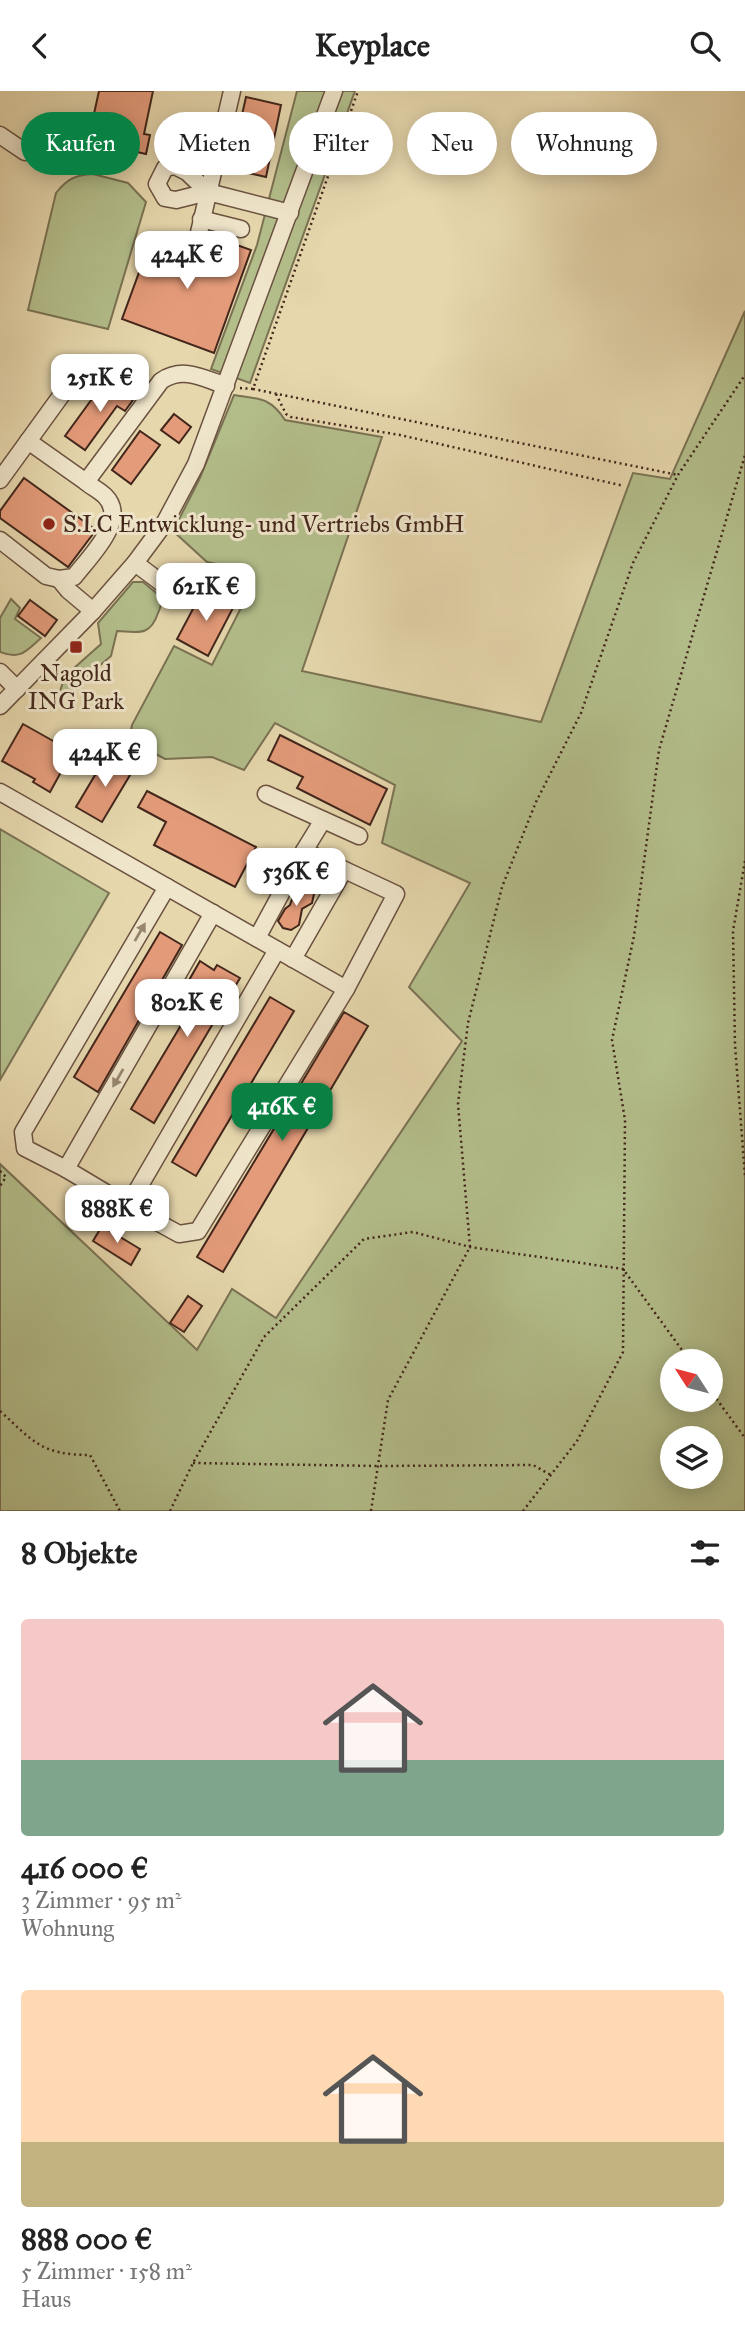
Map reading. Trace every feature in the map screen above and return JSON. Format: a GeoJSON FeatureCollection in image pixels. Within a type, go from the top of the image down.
{"type":"FeatureCollection","features":[{"type":"Feature","properties":{"kind":"street"},"geometry":{"type":"LineString","coordinates":[[194,254],[232,91]]}},
{"type":"Feature","properties":{"kind":"street"},"geometry":{"type":"LineString","coordinates":[[0,706],[93,611],[135,563],[164,524],[196,464],[334,91]]}},
{"type":"Feature","properties":{"kind":"street"},"geometry":{"type":"LineString","coordinates":[[0,135],[21,149]]}},
{"type":"Feature","properties":{"kind":"street"},"geometry":{"type":"LineString","coordinates":[[208,193],[290,213]]}},
{"type":"Feature","properties":{"kind":"street"},"geometry":{"type":"LineString","coordinates":[[201,219],[241,229]]}},
{"type":"Feature","properties":{"kind":"street"},"geometry":{"type":"LineString","coordinates":[[86,482],[161,381],[172,373],[188,372],[226,386]]}},
{"type":"Feature","properties":{"kind":"street"},"geometry":{"type":"LineString","coordinates":[[0,480],[76,375]]}},
{"type":"Feature","properties":{"kind":"street"},"geometry":{"type":"LineString","coordinates":[[0,540],[46,576],[59,579],[74,577],[111,528],[113,513],[107,497],[28,441]]}},
{"type":"Feature","properties":{"kind":"street"},"geometry":{"type":"LineString","coordinates":[[135,563],[183,599]]}},
{"type":"Feature","properties":{"kind":"street"},"geometry":{"type":"LineString","coordinates":[[59,579],[93,611]]}},
{"type":"Feature","properties":{"kind":"street"},"geometry":{"type":"LineString","coordinates":[[0,672],[17,689]]}},
{"type":"Feature","properties":{"kind":"street"},"geometry":{"type":"LineString","coordinates":[[0,792],[346,989]]}},
{"type":"Feature","properties":{"kind":"street"},"geometry":{"type":"LineString","coordinates":[[266,794],[359,836]]}},
{"type":"Feature","properties":{"kind":"street"},"geometry":{"type":"LineString","coordinates":[[257,938],[323,820]]}},
{"type":"Feature","properties":{"kind":"street"},"geometry":{"type":"LineString","coordinates":[[167,887],[23,1132],[24,1147],[179,1234],[198,1231],[346,989],[396,894],[304,851]]}},
{"type":"Feature","properties":{"kind":"street"},"geometry":{"type":"LineString","coordinates":[[293,959],[344,870]]}},
{"type":"Feature","properties":{"kind":"street"},"geometry":{"type":"LineString","coordinates":[[66,1169],[213,913]]}},
{"type":"Feature","properties":{"kind":"street"},"geometry":{"type":"LineString","coordinates":[[128,1206],[277,950]]}},
{"type":"Feature","properties":{"kind":"path"},"geometry":{"type":"LineString","coordinates":[[253,389],[358,91]]}},
{"type":"Feature","properties":{"kind":"path"},"geometry":{"type":"LineString","coordinates":[[371,1511],[388,1400],[470,1247],[458,1104],[468,1023],[502,887],[536,802],[581,713],[633,563],[678,475],[745,375]]}},
{"type":"Feature","properties":{"kind":"path"},"geometry":{"type":"LineString","coordinates":[[226,386],[253,389],[678,475]]}},
{"type":"Feature","properties":{"kind":"path"},"geometry":{"type":"LineString","coordinates":[[276,394],[286,414],[291,417],[400,435],[624,486]]}},
{"type":"Feature","properties":{"kind":"path"},"geometry":{"type":"LineString","coordinates":[[523,1511],[577,1441],[623,1352],[625,1120],[612,1040],[634,936],[659,750],[745,455]]}},
{"type":"Feature","properties":{"kind":"path"},"geometry":{"type":"LineString","coordinates":[[745,861],[733,931],[735,1045],[745,1176]]}},
{"type":"Feature","properties":{"kind":"path"},"geometry":{"type":"LineString","coordinates":[[0,1171],[6,1177],[0,1186]]}},
{"type":"Feature","properties":{"kind":"path"},"geometry":{"type":"LineString","coordinates":[[170,1511],[193,1463],[264,1337],[364,1239],[413,1232],[470,1247],[623,1269],[681,1349]]}},
{"type":"Feature","properties":{"kind":"path"},"geometry":{"type":"LineString","coordinates":[[723,1408],[745,1438]]}},
{"type":"Feature","properties":{"kind":"path"},"geometry":{"type":"LineString","coordinates":[[0,1411],[41,1447],[70,1455],[90,1455],[120,1511]]}},
{"type":"Feature","properties":{"kind":"path"},"geometry":{"type":"LineString","coordinates":[[193,1463],[533,1465],[551,1475]]}},
{"type":"Feature","properties":{"kind":"green space"},"geometry":{"type":"Polygon","coordinates":[[[297,91],[355,91],[347,112],[292,112],[297,91]]]}},
{"type":"Feature","properties":{"kind":"green space"},"geometry":{"type":"Polygon","coordinates":[[[289,122],[289,175],[325,175],[250,383],[211,369],[257,245],[289,122]]]}},
{"type":"Feature","properties":{"kind":"green space"},"geometry":{"type":"Polygon","coordinates":[[[81,175],[97,175],[128,183],[146,202],[108,329],[28,310],[56,193],[81,175]]]}},
{"type":"Feature","properties":{"kind":"green space"},"geometry":{"type":"Polygon","coordinates":[[[745,311],[745,1511],[0,1511],[0,1164],[197,1350],[232,1289],[276,1318],[462,1041],[409,987],[470,883],[382,843],[395,785],[275,723],[244,770],[212,757],[165,759],[129,740],[132,725],[174,646],[212,665],[247,596],[240,569],[207,562],[173,531],[199,480],[234,395],[269,403],[285,420],[382,437],[302,671],[541,722],[633,473],[670,479],[745,311]]]}},
{"type":"Feature","properties":{"kind":"green space"},"geometry":{"type":"Polygon","coordinates":[[[133,582],[143,582],[161,597],[161,607],[155,621],[147,630],[117,631],[111,656],[71,690],[59,694],[65,676],[101,644],[98,623],[133,582]]]}},
{"type":"Feature","properties":{"kind":"green space"},"geometry":{"type":"Polygon","coordinates":[[[11,599],[20,608],[15,619],[41,638],[18,655],[0,652],[0,618],[11,599]]]}},
{"type":"Feature","properties":{"kind":"green space"},"geometry":{"type":"Polygon","coordinates":[[[0,829],[109,893],[0,1080],[0,829]]]}},
{"type":"Feature","properties":{"kind":"building"},"geometry":{"type":"Polygon","coordinates":[[[99,91],[153,91],[144,134],[150,135],[146,154],[140,153],[140,112],[94,112],[99,91]]]}},
{"type":"Feature","properties":{"kind":"building"},"geometry":{"type":"Polygon","coordinates":[[[246,97],[281,105],[275,134],[275,112],[243,112],[246,97]]]}},
{"type":"Feature","properties":{"kind":"building"},"geometry":{"type":"Polygon","coordinates":[[[209,235],[251,250],[214,353],[122,319],[152,237],[184,249],[186,261],[196,264],[204,257],[209,235]]]}},
{"type":"Feature","properties":{"kind":"building"},"geometry":{"type":"Polygon","coordinates":[[[120,379],[138,393],[125,411],[117,406],[85,450],[65,436],[97,392],[106,398],[120,379]]]}},
{"type":"Feature","properties":{"kind":"building"},"geometry":{"type":"Polygon","coordinates":[[[174,414],[191,427],[179,443],[161,430],[174,414]]]}},
{"type":"Feature","properties":{"kind":"building"},"geometry":{"type":"Polygon","coordinates":[[[140,431],[160,445],[131,484],[112,470],[140,431]]]}},
{"type":"Feature","properties":{"kind":"building","name":"S.I.C Entwicklung- und Vertriebs GmbH"},"geometry":{"type":"Polygon","coordinates":[[[24,478],[96,530],[68,567],[0,518],[0,511],[24,478]]]}},
{"type":"Feature","properties":{"kind":"building"},"geometry":{"type":"Polygon","coordinates":[[[203,590],[234,606],[208,656],[177,639],[203,590]]]}},
{"type":"Feature","properties":{"kind":"building"},"geometry":{"type":"Polygon","coordinates":[[[30,600],[57,620],[45,636],[18,616],[30,600]]]}},
{"type":"Feature","properties":{"kind":"building"},"geometry":{"type":"Polygon","coordinates":[[[23,724],[55,742],[60,734],[77,743],[50,792],[33,782],[35,779],[2,761],[23,724]]]}},
{"type":"Feature","properties":{"kind":"building"},"geometry":{"type":"Polygon","coordinates":[[[280,735],[387,789],[370,825],[297,788],[303,777],[268,760],[280,735]]]}},
{"type":"Feature","properties":{"kind":"building"},"geometry":{"type":"Polygon","coordinates":[[[107,755],[133,770],[102,822],[76,807],[107,755]]]}},
{"type":"Feature","properties":{"kind":"building"},"geometry":{"type":"Polygon","coordinates":[[[147,791],[256,847],[235,887],[154,845],[166,822],[138,807],[147,791]]]}},
{"type":"Feature","properties":{"kind":"building"},"geometry":{"type":"Polygon","coordinates":[[[301,885],[309,887],[314,894],[312,903],[302,909],[299,925],[291,930],[283,928],[278,921],[290,905],[296,888],[301,885]]]}},
{"type":"Feature","properties":{"kind":"building"},"geometry":{"type":"Polygon","coordinates":[[[160,932],[182,945],[98,1092],[74,1077],[160,932]]]}},
{"type":"Feature","properties":{"kind":"building"},"geometry":{"type":"Polygon","coordinates":[[[200,961],[214,970],[217,965],[240,978],[154,1123],[131,1109],[202,990],[188,982],[200,961]]]}},
{"type":"Feature","properties":{"kind":"building"},"geometry":{"type":"Polygon","coordinates":[[[270,997],[294,1011],[196,1176],[172,1162],[270,997]]]}},
{"type":"Feature","properties":{"kind":"building"},"geometry":{"type":"Polygon","coordinates":[[[344,1012],[368,1026],[223,1272],[197,1257],[344,1012]]]}},
{"type":"Feature","properties":{"kind":"building"},"geometry":{"type":"Polygon","coordinates":[[[102,1226],[140,1249],[131,1265],[93,1241],[102,1226]]]}},
{"type":"Feature","properties":{"kind":"building"},"geometry":{"type":"Polygon","coordinates":[[[188,1296],[202,1306],[184,1332],[170,1323],[188,1296]]]}},
{"type":"Feature","properties":{"kind":"place","name":"S.I.C Entwicklung- und Vertriebs GmbH"},"geometry":{"type":"Point","coordinates":[49,524]}},
{"type":"Feature","properties":{"kind":"place","name":"Nagold ING Park"},"geometry":{"type":"Point","coordinates":[76,647]}}]}
